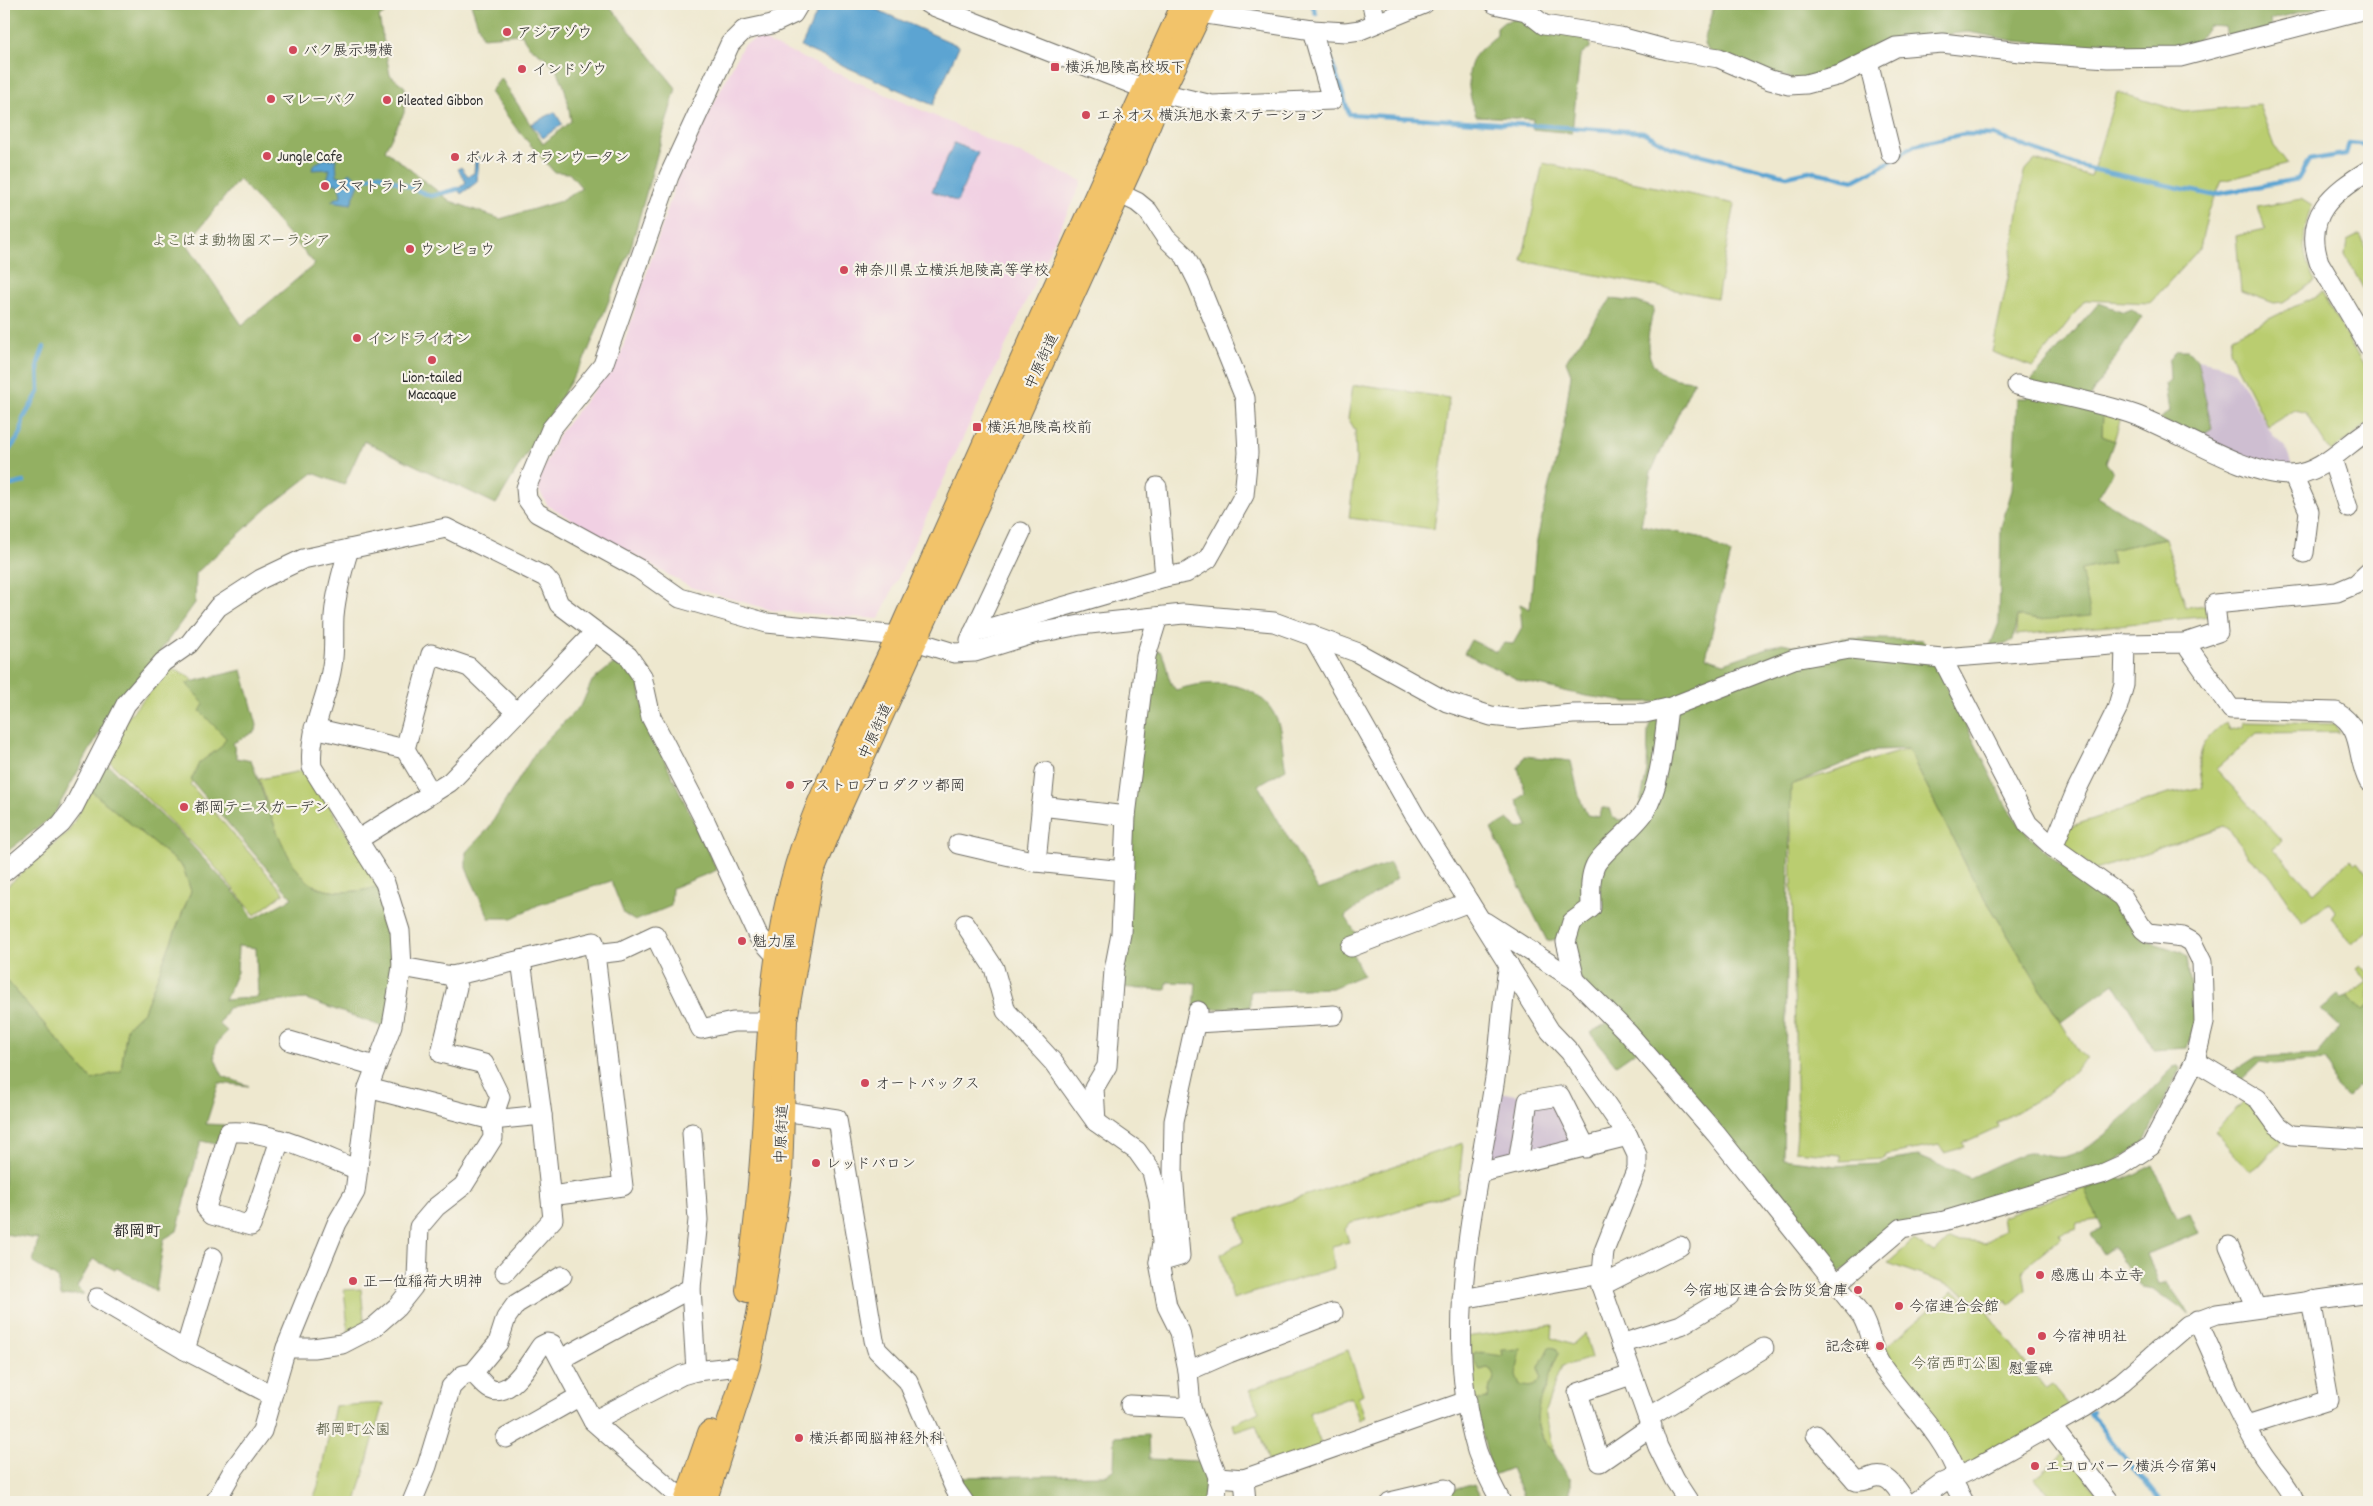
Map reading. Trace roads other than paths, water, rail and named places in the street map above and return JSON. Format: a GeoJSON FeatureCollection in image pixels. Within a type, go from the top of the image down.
{"type":"FeatureCollection","features":[{"type":"Feature","properties":{"kind":"main road","name":"中原街道"},"geometry":{"type":"LineString","coordinates":[[905,644],[1153,91],[1196,7]]}},
{"type":"Feature","properties":{"kind":"main road","name":"中原街道"},"geometry":{"type":"LineString","coordinates":[[704,1502],[748,1365],[759,1315],[780,1176],[773,1109],[769,1022],[776,956],[796,867],[818,804],[905,644],[1118,193],[1153,91]]}},
{"type":"Feature","properties":{"kind":"main road","name":"中原街道"},"geometry":{"type":"LineString","coordinates":[[686,1502],[731,1367],[746,1309],[761,1171],[773,1109],[785,1020],[811,874],[890,673]]}},
{"type":"Feature","properties":{"kind":"street"},"geometry":{"type":"LineString","coordinates":[[799,4],[793,14],[772,24],[744,30],[730,44],[669,176],[604,365],[551,428],[526,488],[527,499],[536,513],[639,569],[680,598],[767,623],[954,653],[975,652],[1033,634],[1080,625],[1182,614],[1274,622],[1312,634],[1356,652],[1447,702],[1491,716],[1518,719],[1573,714],[1644,713],[1668,708],[1794,659],[1850,650],[1942,658],[2125,644],[2185,643],[2218,632],[2215,604],[2337,592],[2356,584],[2369,572]]}},
{"type":"Feature","properties":{"kind":"street"},"geometry":{"type":"LineString","coordinates":[[928,4],[1153,91],[1212,105],[1332,100],[1312,30]]}},
{"type":"Feature","properties":{"kind":"street"},"geometry":{"type":"LineString","coordinates":[[1372,4],[1376,23]]}},
{"type":"Feature","properties":{"kind":"street"},"geometry":{"type":"LineString","coordinates":[[1196,7],[1312,30],[1346,32],[1360,30],[1424,4]]}},
{"type":"Feature","properties":{"kind":"street"},"geometry":{"type":"LineString","coordinates":[[1495,4],[1526,11],[1544,25],[1620,37],[1668,50],[1720,58],[1770,80],[1789,85],[1806,84],[1840,75],[1896,46],[1942,43],[2020,52],[2108,58],[2180,57],[2369,8]]}},
{"type":"Feature","properties":{"kind":"street"},"geometry":{"type":"LineString","coordinates":[[1868,61],[1891,154]]}},
{"type":"Feature","properties":{"kind":"street"},"geometry":{"type":"LineString","coordinates":[[2369,170],[2333,195],[2323,207],[2314,235],[2315,250],[2319,262],[2369,347]]}},
{"type":"Feature","properties":{"kind":"street"},"geometry":{"type":"LineString","coordinates":[[973,633],[1164,577],[1186,573],[1208,559],[1244,495],[1248,453],[1245,398],[1198,282],[1185,256],[1166,238],[1148,212],[1137,202],[1118,193]]}},
{"type":"Feature","properties":{"kind":"street"},"geometry":{"type":"LineString","coordinates":[[2017,386],[2135,415],[2268,473],[2293,475],[2332,459],[2369,430]]}},
{"type":"Feature","properties":{"kind":"street"},"geometry":{"type":"LineString","coordinates":[[2332,459],[2348,508]]}},
{"type":"Feature","properties":{"kind":"street"},"geometry":{"type":"LineString","coordinates":[[2293,475],[2309,511],[2304,553]]}},
{"type":"Feature","properties":{"kind":"street"},"geometry":{"type":"LineString","coordinates":[[1157,486],[1164,577]]}},
{"type":"Feature","properties":{"kind":"street"},"geometry":{"type":"LineString","coordinates":[[4,872],[61,824],[73,808],[126,704],[163,662],[189,644],[218,607],[261,579],[303,560],[446,528],[545,577],[551,584],[559,604],[628,656],[642,676],[651,717],[706,823],[758,936],[776,956]]}},
{"type":"Feature","properties":{"kind":"street"},"geometry":{"type":"LineString","coordinates":[[964,653],[1021,532]]}},
{"type":"Feature","properties":{"kind":"street"},"geometry":{"type":"LineString","coordinates":[[215,1502],[234,1469],[262,1431],[286,1348],[337,1222],[355,1192],[368,1088],[392,1025],[402,967],[400,931],[385,883],[312,766],[311,753],[314,728],[332,666],[334,615],[341,573],[349,549]]}},
{"type":"Feature","properties":{"kind":"street"},"geometry":{"type":"LineString","coordinates":[[1096,1122],[1094,1088],[1107,1066],[1114,970],[1121,934],[1126,816],[1146,656],[1158,617]]}},
{"type":"Feature","properties":{"kind":"street"},"geometry":{"type":"LineString","coordinates":[[359,839],[450,782],[595,632]]}},
{"type":"Feature","properties":{"kind":"street"},"geometry":{"type":"LineString","coordinates":[[1312,634],[1414,814],[1550,1030],[1570,1052],[1628,1136],[1637,1155],[1637,1168],[1604,1251],[1601,1280],[1631,1375],[1674,1479],[1689,1502]]}},
{"type":"Feature","properties":{"kind":"street"},"geometry":{"type":"LineString","coordinates":[[2185,643],[2231,709],[2336,712],[2346,718],[2355,729],[2364,774],[2369,782]]}},
{"type":"Feature","properties":{"kind":"street"},"geometry":{"type":"LineString","coordinates":[[2053,847],[2077,790],[2116,709],[2124,685],[2125,644]]}},
{"type":"Feature","properties":{"kind":"street"},"geometry":{"type":"LineString","coordinates":[[431,793],[405,749],[431,654],[469,667],[517,713]]}},
{"type":"Feature","properties":{"kind":"street"},"geometry":{"type":"LineString","coordinates":[[1836,1284],[1902,1228],[1944,1221],[2102,1174],[2122,1165],[2151,1146],[2195,1061],[2204,1023],[2202,962],[2192,942],[2183,936],[2148,933],[2143,929],[2123,897],[2053,847],[2028,824],[1942,658]]}},
{"type":"Feature","properties":{"kind":"street"},"geometry":{"type":"LineString","coordinates":[[1576,980],[1566,942],[1572,922],[1591,908],[1591,878],[1596,864],[1623,838],[1645,812],[1660,762],[1668,708]]}},
{"type":"Feature","properties":{"kind":"street"},"geometry":{"type":"LineString","coordinates":[[314,728],[405,749]]}},
{"type":"Feature","properties":{"kind":"street"},"geometry":{"type":"LineString","coordinates":[[1036,862],[1044,772]]}},
{"type":"Feature","properties":{"kind":"street"},"geometry":{"type":"LineString","coordinates":[[1041,806],[1126,816]]}},
{"type":"Feature","properties":{"kind":"street"},"geometry":{"type":"LineString","coordinates":[[958,844],[1036,862],[1124,871]]}},
{"type":"Feature","properties":{"kind":"street"},"geometry":{"type":"LineString","coordinates":[[1351,947],[1469,902]]}},
{"type":"Feature","properties":{"kind":"street"},"geometry":{"type":"LineString","coordinates":[[1482,920],[1576,980],[1628,1033],[1716,1134],[1867,1324],[1880,1364],[1947,1451],[1964,1502]]}},
{"type":"Feature","properties":{"kind":"street"},"geometry":{"type":"LineString","coordinates":[[965,924],[994,968],[1006,1011],[1053,1062],[1096,1122],[1137,1151],[1152,1172],[1159,1201],[1162,1243],[1159,1262],[1167,1306],[1180,1332],[1188,1371],[1191,1408],[1218,1477],[1215,1502]]}},
{"type":"Feature","properties":{"kind":"street"},"geometry":{"type":"LineString","coordinates":[[595,954],[622,951],[655,935],[700,1029],[733,1022],[769,1022]]}},
{"type":"Feature","properties":{"kind":"street"},"geometry":{"type":"LineString","coordinates":[[402,967],[452,976],[594,942],[624,1186],[551,1196]]}},
{"type":"Feature","properties":{"kind":"street"},"geometry":{"type":"LineString","coordinates":[[960,946],[982,949]]}},
{"type":"Feature","properties":{"kind":"street"},"geometry":{"type":"LineString","coordinates":[[505,1272],[553,1219],[542,1115],[521,960]]}},
{"type":"Feature","properties":{"kind":"street"},"geometry":{"type":"LineString","coordinates":[[1501,1502],[1478,1452],[1467,1401],[1462,1368],[1462,1299],[1479,1173],[1496,1076],[1504,991],[1509,965]]}},
{"type":"Feature","properties":{"kind":"street"},"geometry":{"type":"LineString","coordinates":[[286,1348],[313,1348],[342,1344],[372,1328],[397,1307],[413,1288],[417,1278],[419,1227],[436,1207],[463,1186],[493,1138],[492,1120],[500,1097],[484,1064],[441,1053],[457,987],[452,976]]}},
{"type":"Feature","properties":{"kind":"street"},"geometry":{"type":"LineString","coordinates":[[1159,1262],[1180,1256],[1174,1174],[1174,1121],[1197,1017],[1334,1015]]}},
{"type":"Feature","properties":{"kind":"street"},"geometry":{"type":"LineString","coordinates":[[290,1041],[375,1066]]}},
{"type":"Feature","properties":{"kind":"street"},"geometry":{"type":"LineString","coordinates":[[2195,1061],[2258,1099],[2276,1124],[2291,1135],[2369,1140]]}},
{"type":"Feature","properties":{"kind":"street"},"geometry":{"type":"LineString","coordinates":[[368,1088],[492,1120],[542,1115]]}},
{"type":"Feature","properties":{"kind":"street"},"geometry":{"type":"LineString","coordinates":[[1518,1163],[1528,1101],[1560,1096],[1586,1148]]}},
{"type":"Feature","properties":{"kind":"street"},"geometry":{"type":"LineString","coordinates":[[773,1109],[837,1119],[877,1350],[908,1381],[955,1489],[964,1502]]}},
{"type":"Feature","properties":{"kind":"street"},"geometry":{"type":"LineString","coordinates":[[280,1140],[250,1226],[212,1215],[206,1208],[228,1132],[238,1132],[280,1140],[358,1170]]}},
{"type":"Feature","properties":{"kind":"street"},"geometry":{"type":"LineString","coordinates":[[692,1133],[698,1220],[691,1288],[696,1370]]}},
{"type":"Feature","properties":{"kind":"street"},"geometry":{"type":"LineString","coordinates":[[1479,1173],[1586,1148],[1628,1136]]}},
{"type":"Feature","properties":{"kind":"street"},"geometry":{"type":"LineString","coordinates":[[1462,1299],[1601,1280],[1680,1246]]}},
{"type":"Feature","properties":{"kind":"street"},"geometry":{"type":"LineString","coordinates":[[2229,1246],[2256,1308]]}},
{"type":"Feature","properties":{"kind":"street"},"geometry":{"type":"LineString","coordinates":[[185,1350],[213,1258]]}},
{"type":"Feature","properties":{"kind":"street"},"geometry":{"type":"LineString","coordinates":[[412,1502],[427,1466],[452,1387],[463,1375],[473,1372],[498,1343],[506,1318],[516,1304],[562,1276]]}},
{"type":"Feature","properties":{"kind":"street"},"geometry":{"type":"LineString","coordinates":[[562,1359],[691,1288]]}},
{"type":"Feature","properties":{"kind":"street"},"geometry":{"type":"LineString","coordinates":[[1916,1502],[1955,1477],[2052,1427],[2122,1382],[2188,1325],[2197,1320],[2217,1314],[2369,1293]]}},
{"type":"Feature","properties":{"kind":"street"},"geometry":{"type":"LineString","coordinates":[[1621,1344],[1681,1325],[1729,1296]]}},
{"type":"Feature","properties":{"kind":"street"},"geometry":{"type":"LineString","coordinates":[[97,1298],[185,1350],[272,1394]]}},
{"type":"Feature","properties":{"kind":"street"},"geometry":{"type":"LineString","coordinates":[[2247,1426],[2329,1400],[2311,1300]]}},
{"type":"Feature","properties":{"kind":"street"},"geometry":{"type":"LineString","coordinates":[[1188,1371],[1333,1313]]}},
{"type":"Feature","properties":{"kind":"street"},"geometry":{"type":"LineString","coordinates":[[2197,1320],[2247,1426],[2262,1453],[2289,1487],[2295,1502]]}},
{"type":"Feature","properties":{"kind":"street"},"geometry":{"type":"LineString","coordinates":[[473,1372],[489,1389],[500,1391],[512,1386],[542,1346],[547,1343],[552,1344],[562,1359],[594,1421],[686,1502]]}},
{"type":"Feature","properties":{"kind":"street"},"geometry":{"type":"LineString","coordinates":[[1631,1375],[1578,1393],[1600,1462],[1650,1422],[1764,1348]]}},
{"type":"Feature","properties":{"kind":"street"},"geometry":{"type":"LineString","coordinates":[[594,1421],[682,1375],[696,1370],[731,1367]]}},
{"type":"Feature","properties":{"kind":"street"},"geometry":{"type":"LineString","coordinates":[[506,1438],[580,1396]]}},
{"type":"Feature","properties":{"kind":"street"},"geometry":{"type":"LineString","coordinates":[[1218,1477],[1244,1479],[1467,1401]]}},
{"type":"Feature","properties":{"kind":"street"},"geometry":{"type":"LineString","coordinates":[[1130,1405],[1191,1408]]}},
{"type":"Feature","properties":{"kind":"street"},"geometry":{"type":"LineString","coordinates":[[2052,1427],[2110,1502]]}},
{"type":"Feature","properties":{"kind":"street"},"geometry":{"type":"LineString","coordinates":[[1816,1435],[1856,1481],[1862,1482],[1881,1476],[1889,1479],[1906,1502]]}},
{"type":"Feature","properties":{"kind":"street"},"geometry":{"type":"LineString","coordinates":[[1244,1479],[1246,1502]]}},
{"type":"Feature","properties":{"kind":"street"},"geometry":{"type":"LineString","coordinates":[[1390,1502],[1445,1489]]}},
{"type":"Feature","properties":{"kind":"water"},"geometry":{"type":"Polygon","coordinates":[[[821,4],[864,4],[959,46],[933,105],[801,47],[821,4]]]}},
{"type":"Feature","properties":{"kind":"water"},"geometry":{"type":"Polygon","coordinates":[[[555,112],[562,124],[543,138],[531,124],[555,112]]]}},
{"type":"Feature","properties":{"kind":"water"},"geometry":{"type":"Polygon","coordinates":[[[954,143],[978,153],[957,202],[932,191],[954,143]]]}},
{"type":"Feature","properties":{"kind":"water"},"geometry":{"type":"Polygon","coordinates":[[[471,155],[479,157],[477,182],[461,194],[458,189],[466,182],[458,169],[461,167],[468,176],[474,173],[475,160],[470,159],[471,155]]]}},
{"type":"Feature","properties":{"kind":"water"},"geometry":{"type":"Polygon","coordinates":[[[324,159],[336,159],[337,175],[345,178],[350,172],[360,181],[351,204],[331,201],[341,196],[339,185],[327,181],[330,169],[312,170],[313,165],[324,159]]]}},
{"type":"Feature","properties":{"kind":"waterway"},"geometry":{"type":"LineString","coordinates":[[1312,4],[1316,14]]}},
{"type":"Feature","properties":{"kind":"waterway"},"geometry":{"type":"LineString","coordinates":[[1325,41],[1349,114],[1643,132],[1670,147],[1787,176],[1809,171],[1855,180],[1893,160],[1914,145],[1964,134],[1994,135],[2078,166],[2212,195],[2298,179],[2309,160],[2346,154],[2349,143],[2369,145]]}},
{"type":"Feature","properties":{"kind":"waterway"},"geometry":{"type":"LineString","coordinates":[[360,181],[378,174],[431,196],[458,189]]}},
{"type":"Feature","properties":{"kind":"waterway"},"geometry":{"type":"LineString","coordinates":[[4,457],[21,434],[23,419],[39,392],[38,363],[44,347]]}},
{"type":"Feature","properties":{"kind":"waterway"},"geometry":{"type":"LineString","coordinates":[[4,484],[7,486],[24,482]]}},
{"type":"Feature","properties":{"kind":"waterway"},"geometry":{"type":"LineString","coordinates":[[2092,1411],[2089,1413],[2161,1502]]}},
{"type":"Feature","properties":{"kind":"place","name":"アジアゾウ"},"geometry":{"type":"Point","coordinates":[507,32]}},
{"type":"Feature","properties":{"kind":"place","name":"バク展示場横"},"geometry":{"type":"Point","coordinates":[293,50]}},
{"type":"Feature","properties":{"kind":"place","name":"横浜旭陵高校坂下"},"geometry":{"type":"Point","coordinates":[1055,67]}},
{"type":"Feature","properties":{"kind":"place","name":"インドゾウ"},"geometry":{"type":"Point","coordinates":[522,69]}},
{"type":"Feature","properties":{"kind":"place","name":"マレーバク"},"geometry":{"type":"Point","coordinates":[271,99]}},
{"type":"Feature","properties":{"kind":"place","name":"Pileated Gibbon"},"geometry":{"type":"Point","coordinates":[387,100]}},
{"type":"Feature","properties":{"kind":"place","name":"エネオス 横浜旭水素ステーション"},"geometry":{"type":"Point","coordinates":[1086,115]}},
{"type":"Feature","properties":{"kind":"place","name":"Jungle Cafe"},"geometry":{"type":"Point","coordinates":[267,156]}},
{"type":"Feature","properties":{"kind":"place","name":"ボルネオオランウータン"},"geometry":{"type":"Point","coordinates":[455,157]}},
{"type":"Feature","properties":{"kind":"place","name":"スマトラトラ"},"geometry":{"type":"Point","coordinates":[325,186]}},
{"type":"Feature","properties":{"kind":"place","name":"ウンピョウ"},"geometry":{"type":"Point","coordinates":[410,249]}},
{"type":"Feature","properties":{"kind":"place","name":"神奈川県立横浜旭陵高等学校"},"geometry":{"type":"Point","coordinates":[844,270]}},
{"type":"Feature","properties":{"kind":"place","name":"インドライオン"},"geometry":{"type":"Point","coordinates":[357,338]}},
{"type":"Feature","properties":{"kind":"place","name":"Lion-tailed Macaque"},"geometry":{"type":"Point","coordinates":[432,360]}},
{"type":"Feature","properties":{"kind":"place","name":"横浜旭陵高校前"},"geometry":{"type":"Point","coordinates":[977,427]}},
{"type":"Feature","properties":{"kind":"place","name":"アストロプロダクツ都岡"},"geometry":{"type":"Point","coordinates":[790,785]}},
{"type":"Feature","properties":{"kind":"place","name":"都岡テニスガーデン"},"geometry":{"type":"Point","coordinates":[184,807]}},
{"type":"Feature","properties":{"kind":"place","name":"魁力屋"},"geometry":{"type":"Point","coordinates":[742,941]}},
{"type":"Feature","properties":{"kind":"place","name":"オートバックス"},"geometry":{"type":"Point","coordinates":[865,1083]}},
{"type":"Feature","properties":{"kind":"place","name":"レッドバロン"},"geometry":{"type":"Point","coordinates":[816,1163]}},
{"type":"Feature","properties":{"kind":"place","name":"感應山 本立寺"},"geometry":{"type":"Point","coordinates":[2040,1275]}},
{"type":"Feature","properties":{"kind":"place","name":"正一位稲荷大明神"},"geometry":{"type":"Point","coordinates":[353,1281]}},
{"type":"Feature","properties":{"kind":"place","name":"今宿地区連合会防災倉庫"},"geometry":{"type":"Point","coordinates":[1858,1290]}},
{"type":"Feature","properties":{"kind":"place","name":"今宿連合会館"},"geometry":{"type":"Point","coordinates":[1899,1306]}},
{"type":"Feature","properties":{"kind":"place","name":"今宿神明社"},"geometry":{"type":"Point","coordinates":[2042,1336]}},
{"type":"Feature","properties":{"kind":"place","name":"記念碑"},"geometry":{"type":"Point","coordinates":[1880,1346]}},
{"type":"Feature","properties":{"kind":"place","name":"慰霊碑"},"geometry":{"type":"Point","coordinates":[2031,1351]}},
{"type":"Feature","properties":{"kind":"place","name":"横浜都岡脳神経外科"},"geometry":{"type":"Point","coordinates":[799,1438]}},
{"type":"Feature","properties":{"kind":"place","name":"エコロパーク横浜今宿第4"},"geometry":{"type":"Point","coordinates":[2035,1466]}},
{"type":"Feature","properties":{"kind":"district","name":"都岡町"},"geometry":{"type":"Point","coordinates":[137,1230]}},
{"type":"Feature","properties":{"kind":"park label","name":"よこはま動物園ズーラシア"},"geometry":{"type":"Point","coordinates":[241,240]}},
{"type":"Feature","properties":{"kind":"park label","name":"今宿西町公園"},"geometry":{"type":"Point","coordinates":[1956,1363]}},
{"type":"Feature","properties":{"kind":"park label","name":"都岡町公園"},"geometry":{"type":"Point","coordinates":[353,1429]}}]}
